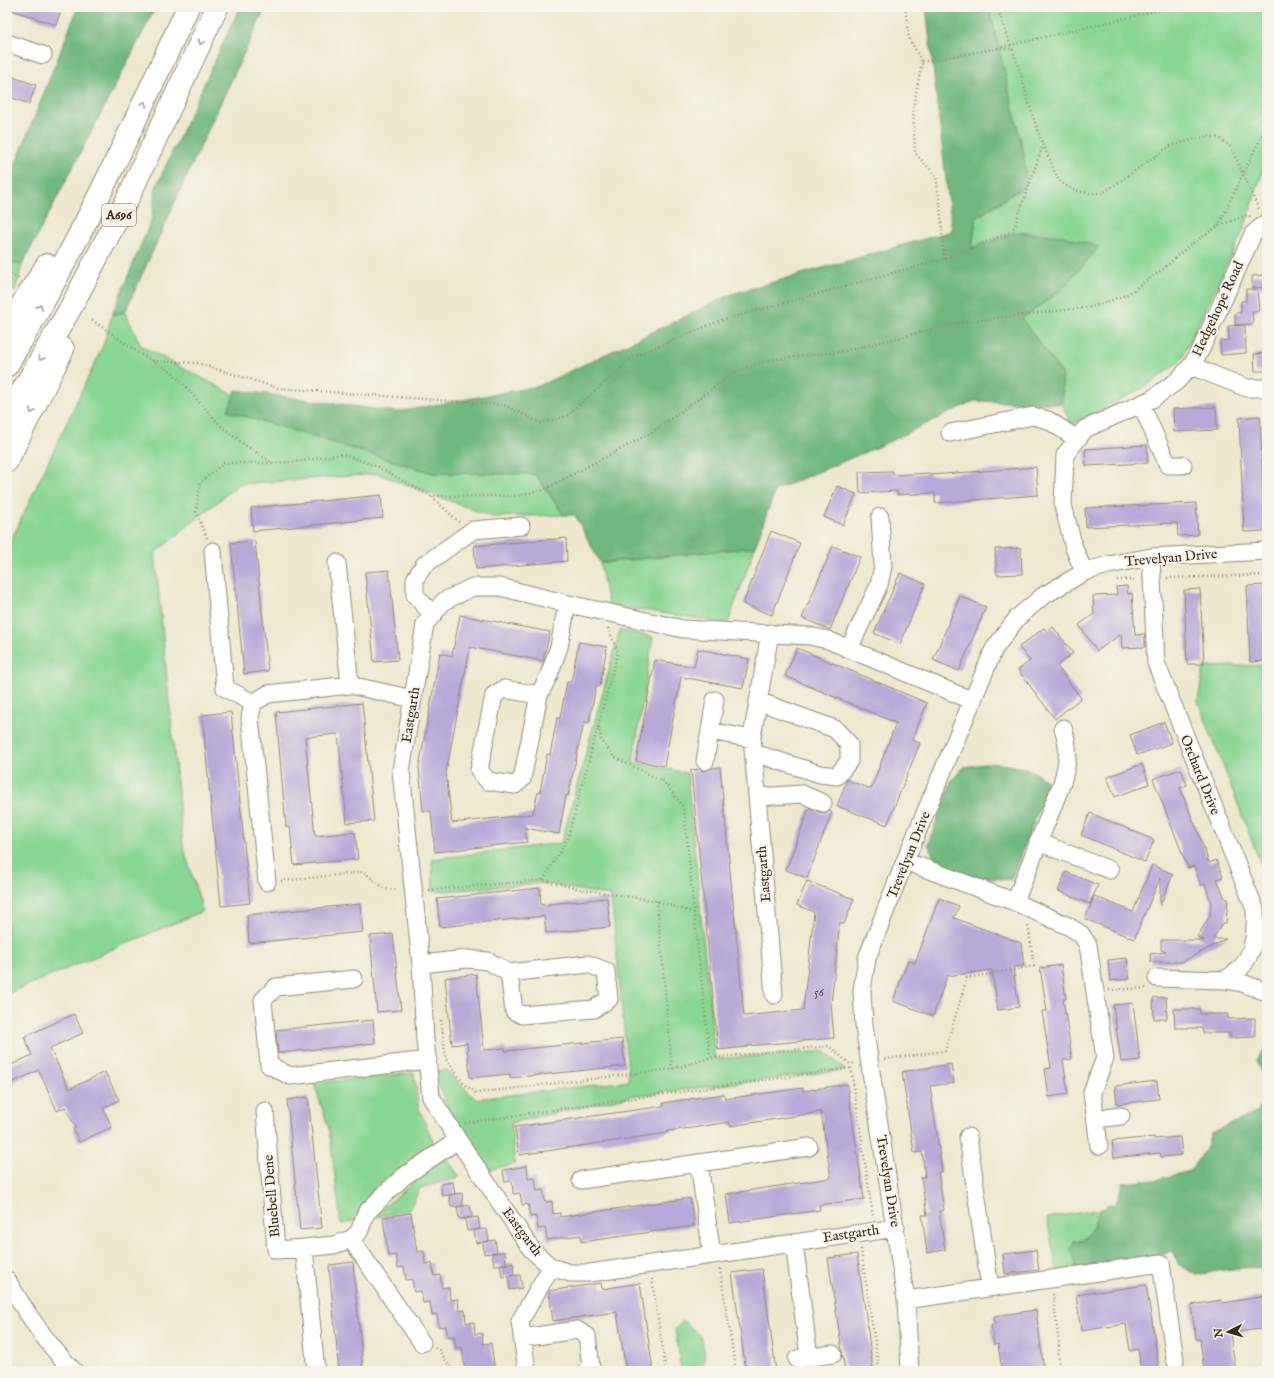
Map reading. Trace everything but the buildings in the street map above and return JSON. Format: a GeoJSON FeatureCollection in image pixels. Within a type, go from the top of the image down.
{"type":"FeatureCollection","features":[{"type":"Feature","properties":{"kind":"highway","name":"A696"},"geometry":{"type":"LineString","coordinates":[[7,365],[82,232],[133,128],[188,7]]}},
{"type":"Feature","properties":{"kind":"highway","name":"A696"},"geometry":{"type":"LineString","coordinates":[[7,417],[70,309],[127,200],[217,7]]}},
{"type":"Feature","properties":{"kind":"highway","name":"A696"},"geometry":{"type":"LineString","coordinates":[[7,461],[54,365],[138,203],[176,96]]}},
{"type":"Feature","properties":{"kind":"highway","name":"A696"},"geometry":{"type":"LineString","coordinates":[[7,328],[43,273],[93,183],[133,128]]}},
{"type":"Feature","properties":{"kind":"street"},"geometry":{"type":"LineString","coordinates":[[7,43],[43,55]]}},
{"type":"Feature","properties":{"kind":"street","name":"Hedgehope Road"},"geometry":{"type":"LineString","coordinates":[[1084,572],[1074,548],[1063,505],[1065,455],[1085,429],[1152,399],[1177,381],[1191,366],[1201,348],[1253,234],[1266,222]]}},
{"type":"Feature","properties":{"kind":"street"},"geometry":{"type":"LineString","coordinates":[[1191,366],[1247,388],[1267,388]]}},
{"type":"Feature","properties":{"kind":"street"},"geometry":{"type":"LineString","coordinates":[[1141,404],[1168,465],[1183,465]]}},
{"type":"Feature","properties":{"kind":"street"},"geometry":{"type":"LineString","coordinates":[[950,433],[1033,416],[1048,420],[1077,440]]}},
{"type":"Feature","properties":{"kind":"street"},"geometry":{"type":"LineString","coordinates":[[849,649],[879,585],[883,566],[880,517]]}},
{"type":"Feature","properties":{"kind":"street"},"geometry":{"type":"LineString","coordinates":[[433,615],[415,595],[415,579],[424,565],[472,530],[521,526]]}},
{"type":"Feature","properties":{"kind":"street"},"geometry":{"type":"LineString","coordinates":[[213,551],[225,688],[253,703]]}},
{"type":"Feature","properties":{"kind":"street","name":"Trevelyan Drive"},"geometry":{"type":"LineString","coordinates":[[910,1371],[906,1300],[864,1026],[862,990],[867,958],[905,861],[994,648],[1017,618],[1043,596],[1084,572],[1108,564],[1151,557],[1267,551]]}},
{"type":"Feature","properties":{"kind":"street","name":"Orchard Drive"},"geometry":{"type":"LineString","coordinates":[[1151,557],[1156,663],[1255,909],[1255,938],[1250,954],[1240,968],[1225,980]]}},
{"type":"Feature","properties":{"kind":"street"},"geometry":{"type":"LineString","coordinates":[[337,562],[350,685]]}},
{"type":"Feature","properties":{"kind":"street","name":"Eastgarth"},"geometry":{"type":"LineString","coordinates":[[896,1228],[590,1273],[570,1273],[551,1267],[532,1250],[458,1140],[432,1097],[421,964],[421,894],[401,771],[425,624],[444,601],[473,587],[500,587],[567,604],[683,629],[770,633],[809,636],[828,640],[973,701]]}},
{"type":"Feature","properties":{"kind":"street"},"geometry":{"type":"LineString","coordinates":[[539,695],[504,689],[494,695],[479,770],[488,781],[515,785],[522,779],[539,695],[549,675],[559,647],[567,604]]}},
{"type":"Feature","properties":{"kind":"street","name":"Eastgarth"},"geometry":{"type":"LineString","coordinates":[[770,633],[758,701],[753,746],[774,995]]}},
{"type":"Feature","properties":{"kind":"street"},"geometry":{"type":"LineString","coordinates":[[267,882],[250,718],[253,703],[268,694],[350,685],[413,699]]}},
{"type":"Feature","properties":{"kind":"street"},"geometry":{"type":"LineString","coordinates":[[705,761],[715,700]]}},
{"type":"Feature","properties":{"kind":"street"},"geometry":{"type":"LineString","coordinates":[[710,730],[820,774],[838,776],[849,761],[849,744],[835,729],[758,701]]}},
{"type":"Feature","properties":{"kind":"street"},"geometry":{"type":"LineString","coordinates":[[1020,904],[1038,842],[1062,783],[1067,764],[1067,742],[1063,728]]}},
{"type":"Feature","properties":{"kind":"street"},"geometry":{"type":"LineString","coordinates":[[758,797],[802,794],[823,802]]}},
{"type":"Feature","properties":{"kind":"street"},"geometry":{"type":"LineString","coordinates":[[1038,842],[1110,870]]}},
{"type":"Feature","properties":{"kind":"street"},"geometry":{"type":"LineString","coordinates":[[905,861],[1020,904],[1068,926],[1081,934],[1088,945],[1105,1058],[1092,1092],[1099,1146]]}},
{"type":"Feature","properties":{"kind":"street"},"geometry":{"type":"LineString","coordinates":[[421,964],[467,959],[488,961],[509,973],[588,964],[606,971],[609,999],[594,1009],[522,1015],[514,1011],[509,973]]}},
{"type":"Feature","properties":{"kind":"street"},"geometry":{"type":"LineString","coordinates":[[354,979],[276,988],[263,1000],[269,1065],[290,1076],[428,1060]]}},
{"type":"Feature","properties":{"kind":"street"},"geometry":{"type":"LineString","coordinates":[[1154,983],[1225,980],[1242,983],[1264,991]]}},
{"type":"Feature","properties":{"kind":"street","name":"Bluebell Dene"},"geometry":{"type":"LineString","coordinates":[[265,1111],[276,1250],[304,1248]]}},
{"type":"Feature","properties":{"kind":"street"},"geometry":{"type":"LineString","coordinates":[[1096,1119],[1121,1116]]}},
{"type":"Feature","properties":{"kind":"street"},"geometry":{"type":"LineString","coordinates":[[968,1137],[990,1288]]}},
{"type":"Feature","properties":{"kind":"street"},"geometry":{"type":"LineString","coordinates":[[316,1371],[304,1248],[334,1245],[351,1239],[359,1232],[366,1213],[382,1197],[404,1177],[458,1140]]}},
{"type":"Feature","properties":{"kind":"street"},"geometry":{"type":"LineString","coordinates":[[582,1180],[809,1147]]}},
{"type":"Feature","properties":{"kind":"street"},"geometry":{"type":"LineString","coordinates":[[699,1163],[715,1255]]}},
{"type":"Feature","properties":{"kind":"street"},"geometry":{"type":"LineString","coordinates":[[351,1239],[422,1343]]}},
{"type":"Feature","properties":{"kind":"street"},"geometry":{"type":"LineString","coordinates":[[794,1243],[803,1358],[833,1354]]}},
{"type":"Feature","properties":{"kind":"street"},"geometry":{"type":"LineString","coordinates":[[906,1300],[1161,1263],[1175,1360]]}},
{"type":"Feature","properties":{"kind":"street"},"geometry":{"type":"LineString","coordinates":[[527,1371],[520,1321],[551,1267]]}},
{"type":"Feature","properties":{"kind":"street"},"geometry":{"type":"LineString","coordinates":[[7,1280],[51,1346],[74,1371]]}},
{"type":"Feature","properties":{"kind":"street"},"geometry":{"type":"LineString","coordinates":[[522,1338],[577,1330],[587,1336],[591,1367],[587,1371]]}},
{"type":"Feature","properties":{"kind":"path"},"geometry":{"type":"LineString","coordinates":[[905,7],[909,38],[922,62],[914,109],[916,153],[936,176],[940,204],[944,259]]}},
{"type":"Feature","properties":{"kind":"path"},"geometry":{"type":"LineString","coordinates":[[997,7],[1010,45],[1017,60],[1043,145],[1059,180],[1073,189],[1091,194],[1103,193],[1170,146],[1207,136],[1219,138],[1231,147],[1266,222]]}},
{"type":"Feature","properties":{"kind":"path"},"geometry":{"type":"LineString","coordinates":[[922,62],[998,48],[1173,7]]}},
{"type":"Feature","properties":{"kind":"path"},"geometry":{"type":"LineString","coordinates":[[998,48],[1012,49]]}},
{"type":"Feature","properties":{"kind":"path"},"geometry":{"type":"LineString","coordinates":[[1218,226],[1267,126]]}},
{"type":"Feature","properties":{"kind":"path"},"geometry":{"type":"LineString","coordinates":[[153,361],[197,362],[278,388],[504,406],[541,423],[567,416],[633,357],[719,321],[944,259],[1013,231],[1043,145]]}},
{"type":"Feature","properties":{"kind":"path"},"geometry":{"type":"LineString","coordinates":[[431,496],[517,496],[543,490],[650,433],[734,372],[768,360],[845,351],[962,322],[1092,307],[1128,294],[1162,269],[1186,248],[1218,226],[1248,215],[1266,222]]}},
{"type":"Feature","properties":{"kind":"path"},"geometry":{"type":"LineString","coordinates":[[7,272],[23,279]]}},
{"type":"Feature","properties":{"kind":"path"},"geometry":{"type":"LineString","coordinates":[[92,320],[173,373],[222,427],[246,446],[273,463]]}},
{"type":"Feature","properties":{"kind":"path"},"geometry":{"type":"LineString","coordinates":[[213,551],[196,512],[200,483],[224,463],[273,463],[303,461],[342,454],[376,466],[431,496],[470,532]]}},
{"type":"Feature","properties":{"kind":"path"},"geometry":{"type":"LineString","coordinates":[[1110,581],[1267,575]]}},
{"type":"Feature","properties":{"kind":"path"},"geometry":{"type":"LineString","coordinates":[[543,880],[568,838],[618,652],[601,611]]}},
{"type":"Feature","properties":{"kind":"path"},"geometry":{"type":"LineString","coordinates":[[598,725],[601,740],[614,757],[662,781],[682,805],[686,817],[694,913],[710,1058]]}},
{"type":"Feature","properties":{"kind":"path"},"geometry":{"type":"LineString","coordinates":[[267,882],[364,872],[385,889],[421,894],[427,890],[543,880],[580,889],[657,901],[694,913]]}},
{"type":"Feature","properties":{"kind":"path"},"geometry":{"type":"LineString","coordinates":[[657,901],[672,1069]]}},
{"type":"Feature","properties":{"kind":"path"},"geometry":{"type":"LineString","coordinates":[[440,1014],[446,1059],[464,1084],[476,1093],[672,1069],[710,1058],[829,1046],[850,1064],[870,1060],[945,1052],[968,978],[1034,966],[1020,904]]}},
{"type":"Feature","properties":{"kind":"path"},"geometry":{"type":"LineString","coordinates":[[1095,991],[1154,983]]}},
{"type":"Feature","properties":{"kind":"path"},"geometry":{"type":"LineString","coordinates":[[449,1125],[851,1068]]}},
{"type":"Feature","properties":{"kind":"path"},"geometry":{"type":"LineString","coordinates":[[715,1255],[736,1371]]}},
{"type":"Feature","properties":{"kind":"path"},"geometry":{"type":"LineString","coordinates":[[650,1264],[666,1371]]}},
{"type":"Feature","properties":{"kind":"path"},"geometry":{"type":"LineString","coordinates":[[1051,1279],[1059,1344],[1058,1371]]}},
{"type":"Feature","properties":{"kind":"path"},"geometry":{"type":"LineString","coordinates":[[422,1343],[439,1350],[453,1371]]}},
{"type":"Feature","properties":{"kind":"green space"},"geometry":{"type":"Polygon","coordinates":[[[78,7],[156,7],[22,265],[7,261],[7,186],[78,7]]]}},
{"type":"Feature","properties":{"kind":"green space"},"geometry":{"type":"Polygon","coordinates":[[[240,7],[266,7],[125,312],[112,315],[152,218],[156,187],[240,7]]]}},
{"type":"Feature","properties":{"kind":"green space"},"geometry":{"type":"Polygon","coordinates":[[[926,7],[989,7],[1024,155],[1026,185],[976,218],[972,248],[1018,232],[1063,236],[1099,247],[1061,290],[1022,319],[1062,374],[1062,404],[974,401],[882,445],[775,490],[755,547],[600,563],[575,515],[564,515],[535,474],[433,473],[228,411],[236,390],[397,412],[539,386],[732,294],[952,231],[926,7]]]}},
{"type":"Feature","properties":{"kind":"green space"},"geometry":{"type":"Polygon","coordinates":[[[989,7],[1267,7],[1267,158],[1244,229],[1181,360],[1147,386],[1071,425],[1062,404],[1062,374],[1022,319],[1061,290],[1099,247],[972,248],[976,218],[1026,185],[1024,155],[989,7]]]}},
{"type":"Feature","properties":{"kind":"green space"},"geometry":{"type":"Polygon","coordinates":[[[7,261],[22,265],[15,292],[7,290],[7,261]]]}},
{"type":"Feature","properties":{"kind":"green space"},"geometry":{"type":"Polygon","coordinates":[[[125,312],[141,346],[234,395],[228,411],[433,473],[535,474],[564,515],[492,517],[378,474],[239,484],[155,553],[183,846],[203,911],[7,994],[7,549],[103,346],[112,315],[125,312]]]}},
{"type":"Feature","properties":{"kind":"green space"},"geometry":{"type":"Polygon","coordinates":[[[755,547],[728,623],[608,605],[600,563],[755,547]]]}},
{"type":"Feature","properties":{"kind":"green space"},"geometry":{"type":"Polygon","coordinates":[[[620,630],[653,637],[633,762],[687,773],[715,1059],[825,1051],[845,1070],[631,1096],[511,1123],[515,1164],[488,1170],[450,1115],[438,1084],[436,1071],[446,1070],[476,1099],[629,1081],[611,896],[543,883],[433,892],[432,859],[561,843],[620,630]]]}},
{"type":"Feature","properties":{"kind":"green space"},"geometry":{"type":"Polygon","coordinates":[[[1267,665],[1267,880],[1198,701],[1204,667],[1267,665]]]}},
{"type":"Feature","properties":{"kind":"green space"},"geometry":{"type":"Polygon","coordinates":[[[991,763],[1015,766],[1029,770],[1043,778],[1049,784],[1011,880],[973,876],[937,864],[928,844],[952,780],[964,767],[991,763]]]}},
{"type":"Feature","properties":{"kind":"green space"},"geometry":{"type":"Polygon","coordinates":[[[1267,1046],[1267,1085],[1256,1061],[1267,1046]]]}},
{"type":"Feature","properties":{"kind":"green space"},"geometry":{"type":"Polygon","coordinates":[[[414,1073],[419,1109],[434,1143],[430,1149],[379,1183],[363,1204],[355,1221],[341,1224],[329,1129],[314,1083],[414,1073]]]}},
{"type":"Feature","properties":{"kind":"green space"},"geometry":{"type":"Polygon","coordinates":[[[1267,1088],[1267,1268],[1232,1269],[1197,1275],[1178,1264],[1174,1252],[1076,1269],[1075,1259],[1071,1248],[1074,1241],[1083,1240],[1094,1226],[1097,1215],[1106,1206],[1116,1204],[1123,1183],[1156,1180],[1190,1171],[1207,1147],[1211,1133],[1258,1112],[1267,1088]]]}},
{"type":"Feature","properties":{"kind":"green space"},"geometry":{"type":"Polygon","coordinates":[[[446,1158],[460,1177],[420,1188],[409,1210],[377,1217],[384,1207],[439,1161],[446,1158]]]}},
{"type":"Feature","properties":{"kind":"green space"},"geometry":{"type":"Polygon","coordinates":[[[1103,1209],[1090,1233],[1081,1239],[1074,1241],[1071,1248],[1075,1259],[1076,1269],[1057,1271],[1047,1218],[1103,1209]]]}},
{"type":"Feature","properties":{"kind":"green space"},"geometry":{"type":"Polygon","coordinates":[[[683,1321],[700,1336],[704,1352],[704,1363],[698,1370],[688,1371],[681,1369],[675,1329],[683,1321]]]}}]}
